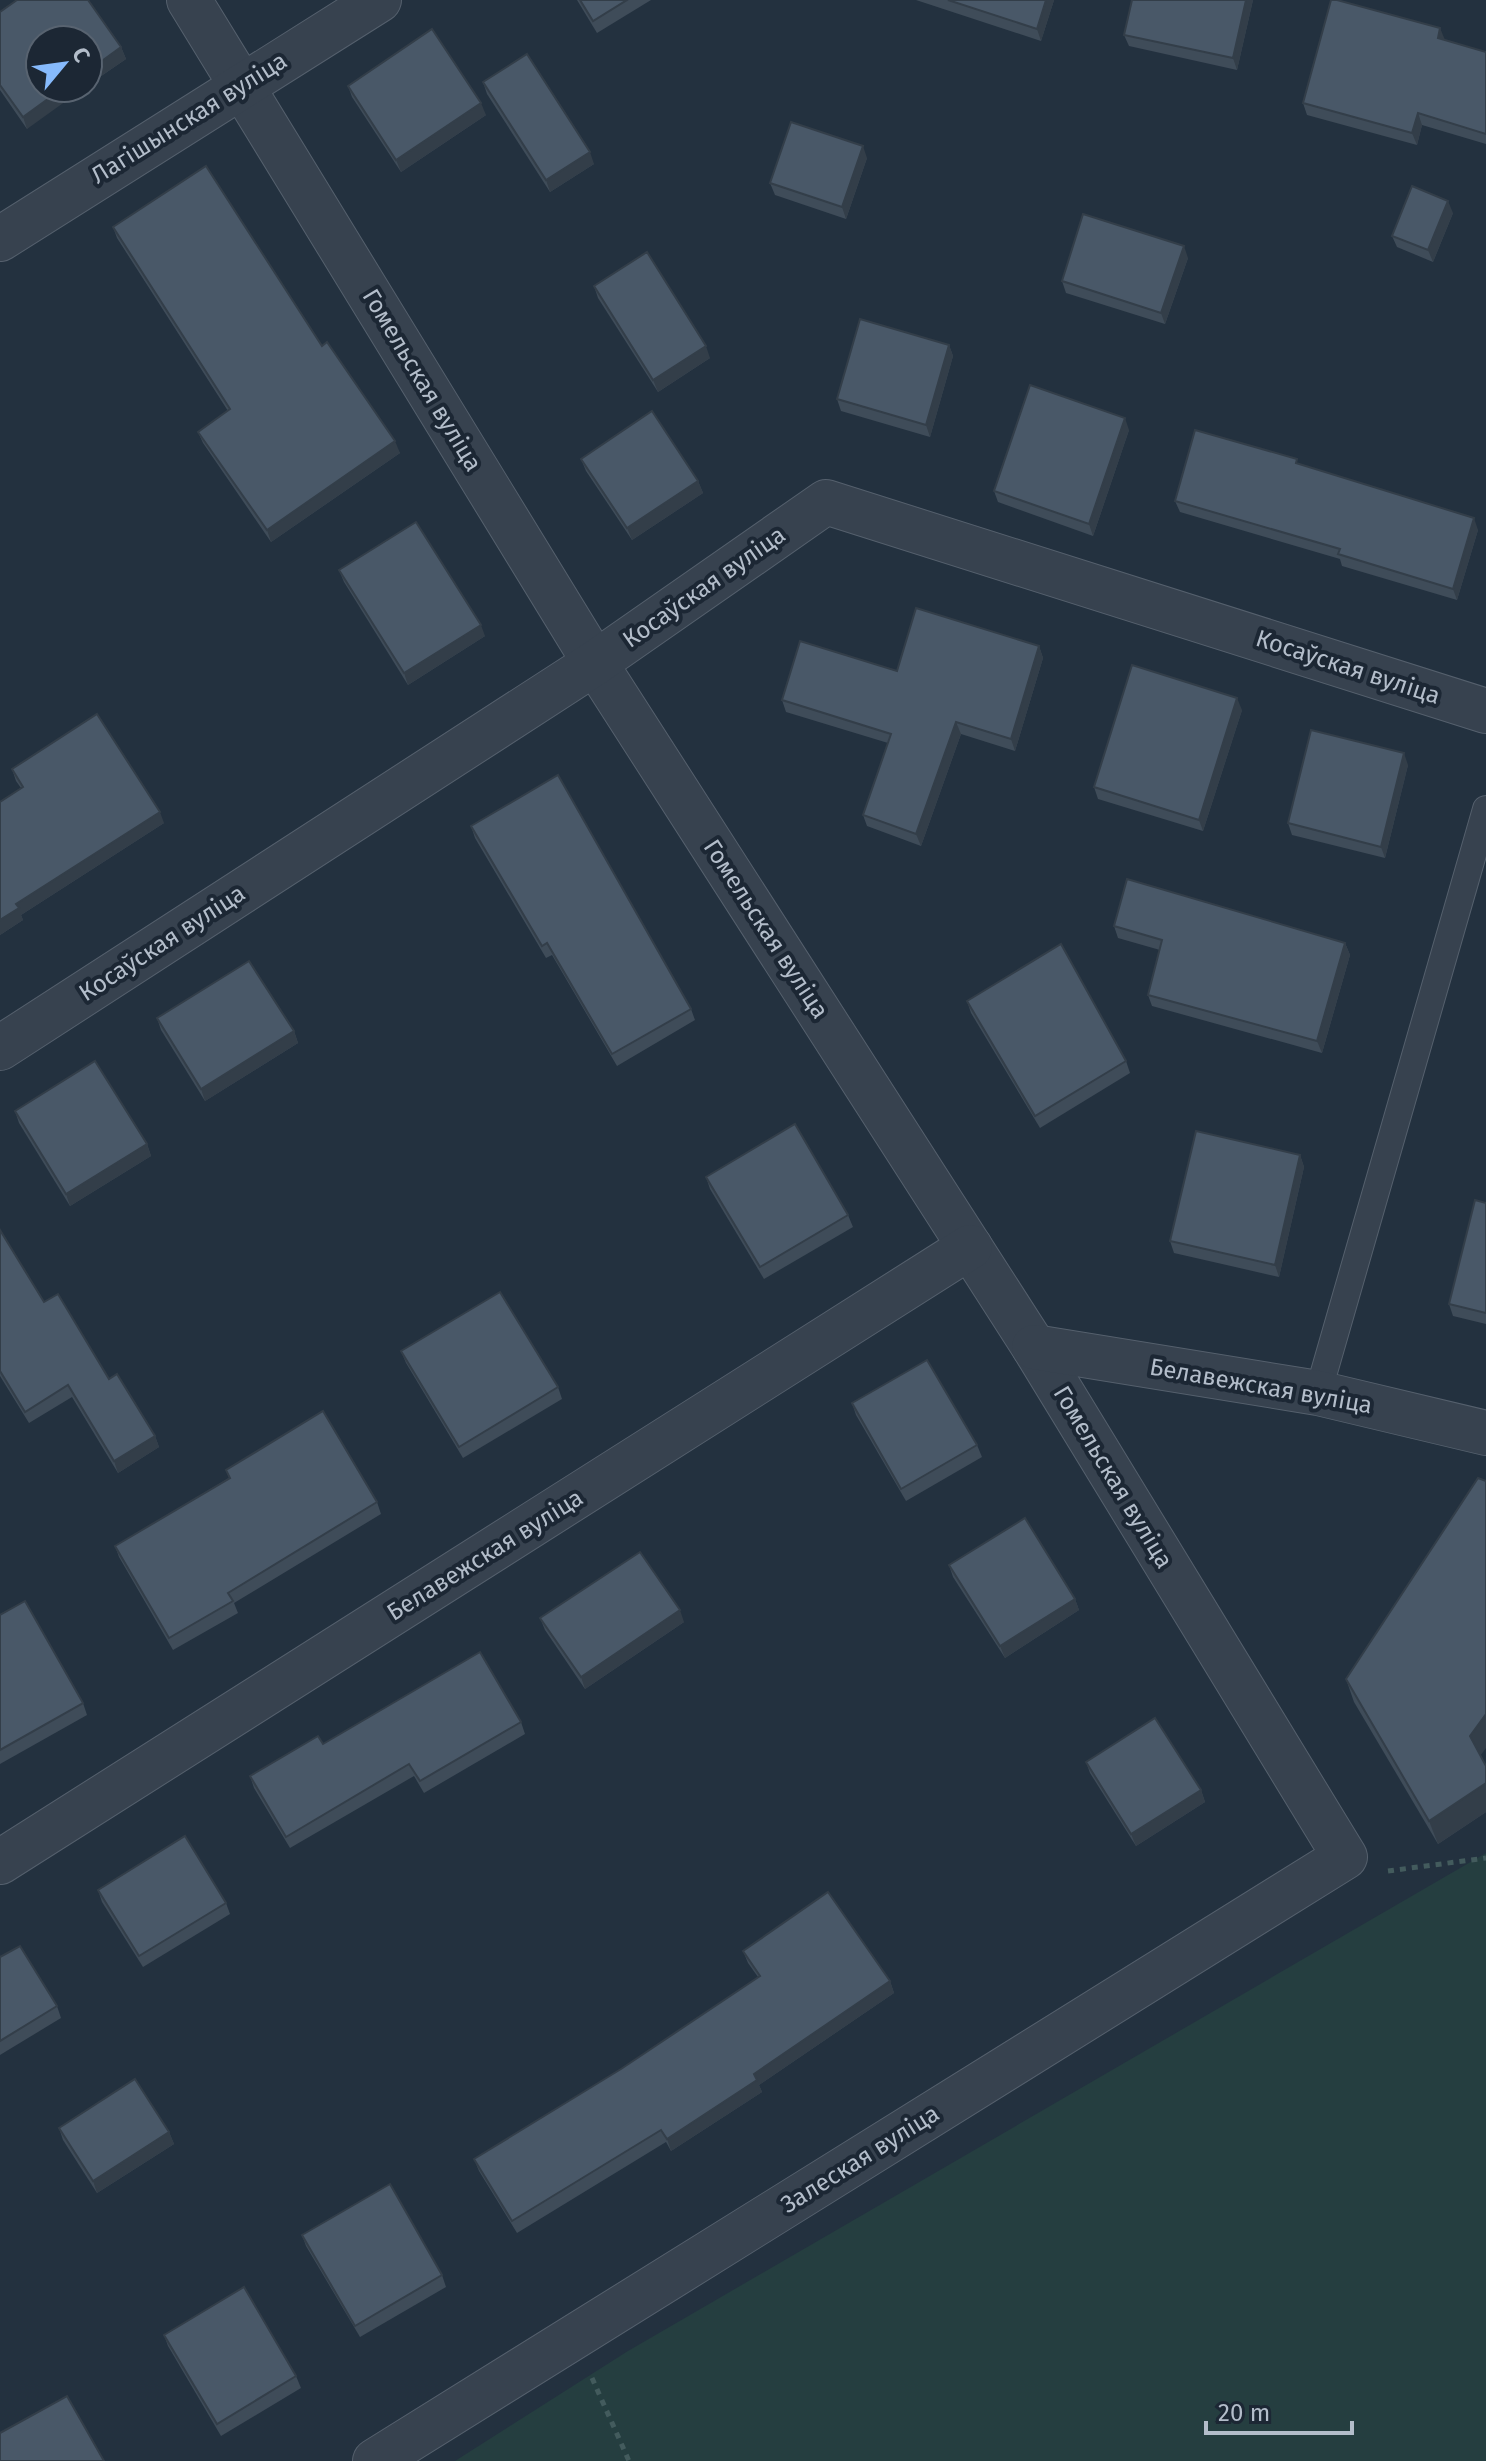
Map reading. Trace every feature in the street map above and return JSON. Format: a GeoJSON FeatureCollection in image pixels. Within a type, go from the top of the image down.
{"type":"FeatureCollection","features":[{"type":"Feature","properties":{"kind":"street","name":"Гомельская вуліца"},"geometry":{"type":"LineString","coordinates":[[189,0],[595,663],[1034,1347],[1345,1857]]}},
{"type":"Feature","properties":{"kind":"street","name":"Лагішынская вуліца"},"geometry":{"type":"LineString","coordinates":[[0,239],[241,84],[379,0]]}},
{"type":"Feature","properties":{"kind":"street","name":"Косаўская вуліца"},"geometry":{"type":"LineString","coordinates":[[0,1048],[595,663],[826,502],[1486,711]]}},
{"type":"Feature","properties":{"kind":"street","name":"Белавежская вуліца"},"geometry":{"type":"LineString","coordinates":[[0,1862],[970,1247]]}},
{"type":"Feature","properties":{"kind":"street","name":"Белавежская вуліца"},"geometry":{"type":"LineString","coordinates":[[1034,1347],[1318,1393],[1486,1433]]}},
{"type":"Feature","properties":{"kind":"street","name":"Залеская вуліца"},"geometry":{"type":"LineString","coordinates":[[375,2461],[1345,1857]]}},
{"type":"Feature","properties":{"kind":"lane"},"geometry":{"type":"LineString","coordinates":[[1318,1393],[1486,809]]}},
{"type":"Feature","properties":{"kind":"path"},"geometry":{"type":"LineString","coordinates":[[1345,1857],[1386,1871],[1486,1858]]}},
{"type":"Feature","properties":{"kind":"path"},"geometry":{"type":"LineString","coordinates":[[573,2337],[629,2461]]}},
{"type":"Feature","properties":{"kind":"green space"},"geometry":{"type":"Polygon","coordinates":[[[1486,1853],[1486,2461],[455,2461],[628,2351],[1486,1853]]]}},
{"type":"Feature","properties":{"kind":"building"},"geometry":{"type":"Polygon","coordinates":[[[17,0],[88,0],[121,47],[104,59],[104,24],[24,24],[24,104],[41,104],[23,117],[0,85],[0,12],[17,0]]]}},
{"type":"Feature","properties":{"kind":"building"},"geometry":{"type":"Polygon","coordinates":[[[580,0],[627,0],[593,21],[580,0]]]}},
{"type":"Feature","properties":{"kind":"building"},"geometry":{"type":"Polygon","coordinates":[[[948,0],[1046,0],[1037,29],[948,0]]]}},
{"type":"Feature","properties":{"kind":"building"},"geometry":{"type":"Polygon","coordinates":[[[1132,0],[1246,0],[1233,58],[1124,35],[1132,0]]]}},
{"type":"Feature","properties":{"kind":"building"},"geometry":{"type":"Polygon","coordinates":[[[1331,0],[1440,28],[1438,38],[1486,52],[1486,134],[1418,113],[1412,133],[1303,103],[1331,0]]]}},
{"type":"Feature","properties":{"kind":"building"},"geometry":{"type":"Polygon","coordinates":[[[432,29],[481,103],[396,160],[348,86],[432,29]]]}},
{"type":"Feature","properties":{"kind":"building"},"geometry":{"type":"Polygon","coordinates":[[[527,54],[590,152],[546,180],[483,82],[527,54]]]}},
{"type":"Feature","properties":{"kind":"building"},"geometry":{"type":"Polygon","coordinates":[[[791,122],[863,146],[842,207],[770,183],[791,122]]]}},
{"type":"Feature","properties":{"kind":"building"},"geometry":{"type":"Polygon","coordinates":[[[206,166],[322,346],[327,342],[395,441],[267,530],[198,432],[230,409],[113,227],[206,166]]]}},
{"type":"Feature","properties":{"kind":"building"},"geometry":{"type":"Polygon","coordinates":[[[1412,186],[1448,201],[1428,250],[1392,236],[1412,186]]]}},
{"type":"Feature","properties":{"kind":"building"},"geometry":{"type":"Polygon","coordinates":[[[1083,214],[1184,246],[1161,313],[1062,281],[1083,214]]]}},
{"type":"Feature","properties":{"kind":"building"},"geometry":{"type":"Polygon","coordinates":[[[647,252],[706,346],[653,380],[594,286],[647,252]]]}},
{"type":"Feature","properties":{"kind":"building"},"geometry":{"type":"Polygon","coordinates":[[[860,319],[949,345],[926,425],[837,399],[860,319]]]}},
{"type":"Feature","properties":{"kind":"building"},"geometry":{"type":"Polygon","coordinates":[[[1030,385],[1125,418],[1089,524],[994,491],[1030,385]]]}},
{"type":"Feature","properties":{"kind":"building"},"geometry":{"type":"Polygon","coordinates":[[[652,411],[698,481],[627,528],[581,459],[652,411]]]}},
{"type":"Feature","properties":{"kind":"building"},"geometry":{"type":"Polygon","coordinates":[[[1195,430],[1297,459],[1296,463],[1474,518],[1453,589],[1338,554],[1340,549],[1175,501],[1195,430]]]}},
{"type":"Feature","properties":{"kind":"building"},"geometry":{"type":"Polygon","coordinates":[[[416,522],[481,625],[404,673],[339,570],[416,522]]]}},
{"type":"Feature","properties":{"kind":"building"},"geometry":{"type":"Polygon","coordinates":[[[916,608],[1039,646],[1011,739],[956,722],[916,834],[863,815],[891,734],[782,700],[800,641],[897,671],[916,608]]]}},
{"type":"Feature","properties":{"kind":"building"},"geometry":{"type":"Polygon","coordinates":[[[1132,665],[1237,698],[1199,820],[1094,787],[1132,665]]]}},
{"type":"Feature","properties":{"kind":"building"},"geometry":{"type":"Polygon","coordinates":[[[97,714],[160,812],[16,904],[19,908],[0,920],[0,802],[23,787],[12,769],[97,714]]]}},
{"type":"Feature","properties":{"kind":"building"},"geometry":{"type":"Polygon","coordinates":[[[1311,730],[1404,753],[1381,847],[1288,823],[1311,730]]]}},
{"type":"Feature","properties":{"kind":"building"},"geometry":{"type":"Polygon","coordinates":[[[558,775],[691,1009],[612,1054],[547,943],[542,946],[471,826],[558,775]]]}},
{"type":"Feature","properties":{"kind":"building"},"geometry":{"type":"Polygon","coordinates":[[[1127,879],[1345,943],[1317,1041],[1148,995],[1162,940],[1114,926],[1127,879]]]}},
{"type":"Feature","properties":{"kind":"building"},"geometry":{"type":"Polygon","coordinates":[[[1061,944],[1126,1061],[1035,1116],[967,1001],[1061,944]]]}},
{"type":"Feature","properties":{"kind":"building"},"geometry":{"type":"Polygon","coordinates":[[[249,961],[294,1031],[201,1089],[157,1018],[249,961]]]}},
{"type":"Feature","properties":{"kind":"building"},"geometry":{"type":"Polygon","coordinates":[[[95,1061],[147,1144],[66,1194],[15,1111],[95,1061]]]}},
{"type":"Feature","properties":{"kind":"building"},"geometry":{"type":"Polygon","coordinates":[[[795,1124],[848,1215],[760,1267],[706,1177],[795,1124]]]}},
{"type":"Feature","properties":{"kind":"building"},"geometry":{"type":"Polygon","coordinates":[[[1196,1131],[1300,1155],[1275,1265],[1170,1241],[1196,1131]]]}},
{"type":"Feature","properties":{"kind":"building"},"geometry":{"type":"Polygon","coordinates":[[[1475,1200],[1486,1203],[1486,1313],[1449,1304],[1475,1200]]]}},
{"type":"Feature","properties":{"kind":"building"},"geometry":{"type":"Polygon","coordinates":[[[0,1230],[44,1302],[58,1294],[109,1379],[117,1374],[155,1436],[114,1461],[68,1385],[25,1412],[0,1371],[0,1230]]]}},
{"type":"Feature","properties":{"kind":"building"},"geometry":{"type":"Polygon","coordinates":[[[500,1292],[558,1387],[459,1447],[401,1351],[500,1292]]]}},
{"type":"Feature","properties":{"kind":"building"},"geometry":{"type":"Polygon","coordinates":[[[927,1360],[977,1445],[901,1489],[852,1403],[927,1360]]]}},
{"type":"Feature","properties":{"kind":"building"},"geometry":{"type":"Polygon","coordinates":[[[323,1411],[377,1502],[228,1593],[233,1601],[169,1638],[115,1546],[230,1478],[226,1470],[323,1411]]]}},
{"type":"Feature","properties":{"kind":"building"},"geometry":{"type":"Polygon","coordinates":[[[1478,1478],[1486,1481],[1486,1714],[1470,1736],[1486,1766],[1486,1783],[1429,1821],[1346,1679],[1478,1478]]]}},
{"type":"Feature","properties":{"kind":"building"},"geometry":{"type":"Polygon","coordinates":[[[1025,1518],[1075,1599],[1000,1646],[949,1565],[1025,1518]]]}},
{"type":"Feature","properties":{"kind":"building"},"geometry":{"type":"Polygon","coordinates":[[[640,1552],[680,1610],[581,1677],[540,1618],[640,1552]]]}},
{"type":"Feature","properties":{"kind":"building"},"geometry":{"type":"Polygon","coordinates":[[[25,1601],[83,1703],[0,1750],[0,1615],[25,1601]]]}},
{"type":"Feature","properties":{"kind":"building"},"geometry":{"type":"Polygon","coordinates":[[[480,1652],[521,1722],[420,1781],[409,1764],[286,1837],[250,1776],[318,1736],[323,1744],[480,1652]]]}},
{"type":"Feature","properties":{"kind":"building"},"geometry":{"type":"Polygon","coordinates":[[[1155,1718],[1201,1790],[1131,1834],[1086,1762],[1155,1718]]]}},
{"type":"Feature","properties":{"kind":"building"},"geometry":{"type":"Polygon","coordinates":[[[185,1836],[226,1903],[139,1956],[98,1890],[185,1836]]]}},
{"type":"Feature","properties":{"kind":"building"},"geometry":{"type":"Polygon","coordinates":[[[828,1892],[890,1981],[754,2074],[757,2080],[667,2139],[661,2130],[512,2221],[474,2159],[621,2069],[760,1976],[743,1951],[828,1892]]]}},
{"type":"Feature","properties":{"kind":"building"},"geometry":{"type":"Polygon","coordinates":[[[20,1946],[57,2006],[0,2041],[0,1957],[20,1946]]]}},
{"type":"Feature","properties":{"kind":"building"},"geometry":{"type":"Polygon","coordinates":[[[135,2079],[169,2132],[93,2181],[59,2128],[135,2079]]]}},
{"type":"Feature","properties":{"kind":"building"},"geometry":{"type":"Polygon","coordinates":[[[390,2184],[442,2275],[355,2326],[302,2235],[390,2184]]]}},
{"type":"Feature","properties":{"kind":"building"},"geometry":{"type":"Polygon","coordinates":[[[244,2287],[296,2376],[217,2424],[164,2335],[244,2287]]]}},
{"type":"Feature","properties":{"kind":"building"},"geometry":{"type":"Polygon","coordinates":[[[67,2396],[104,2461],[0,2461],[0,2433],[67,2396]]]}}]}
